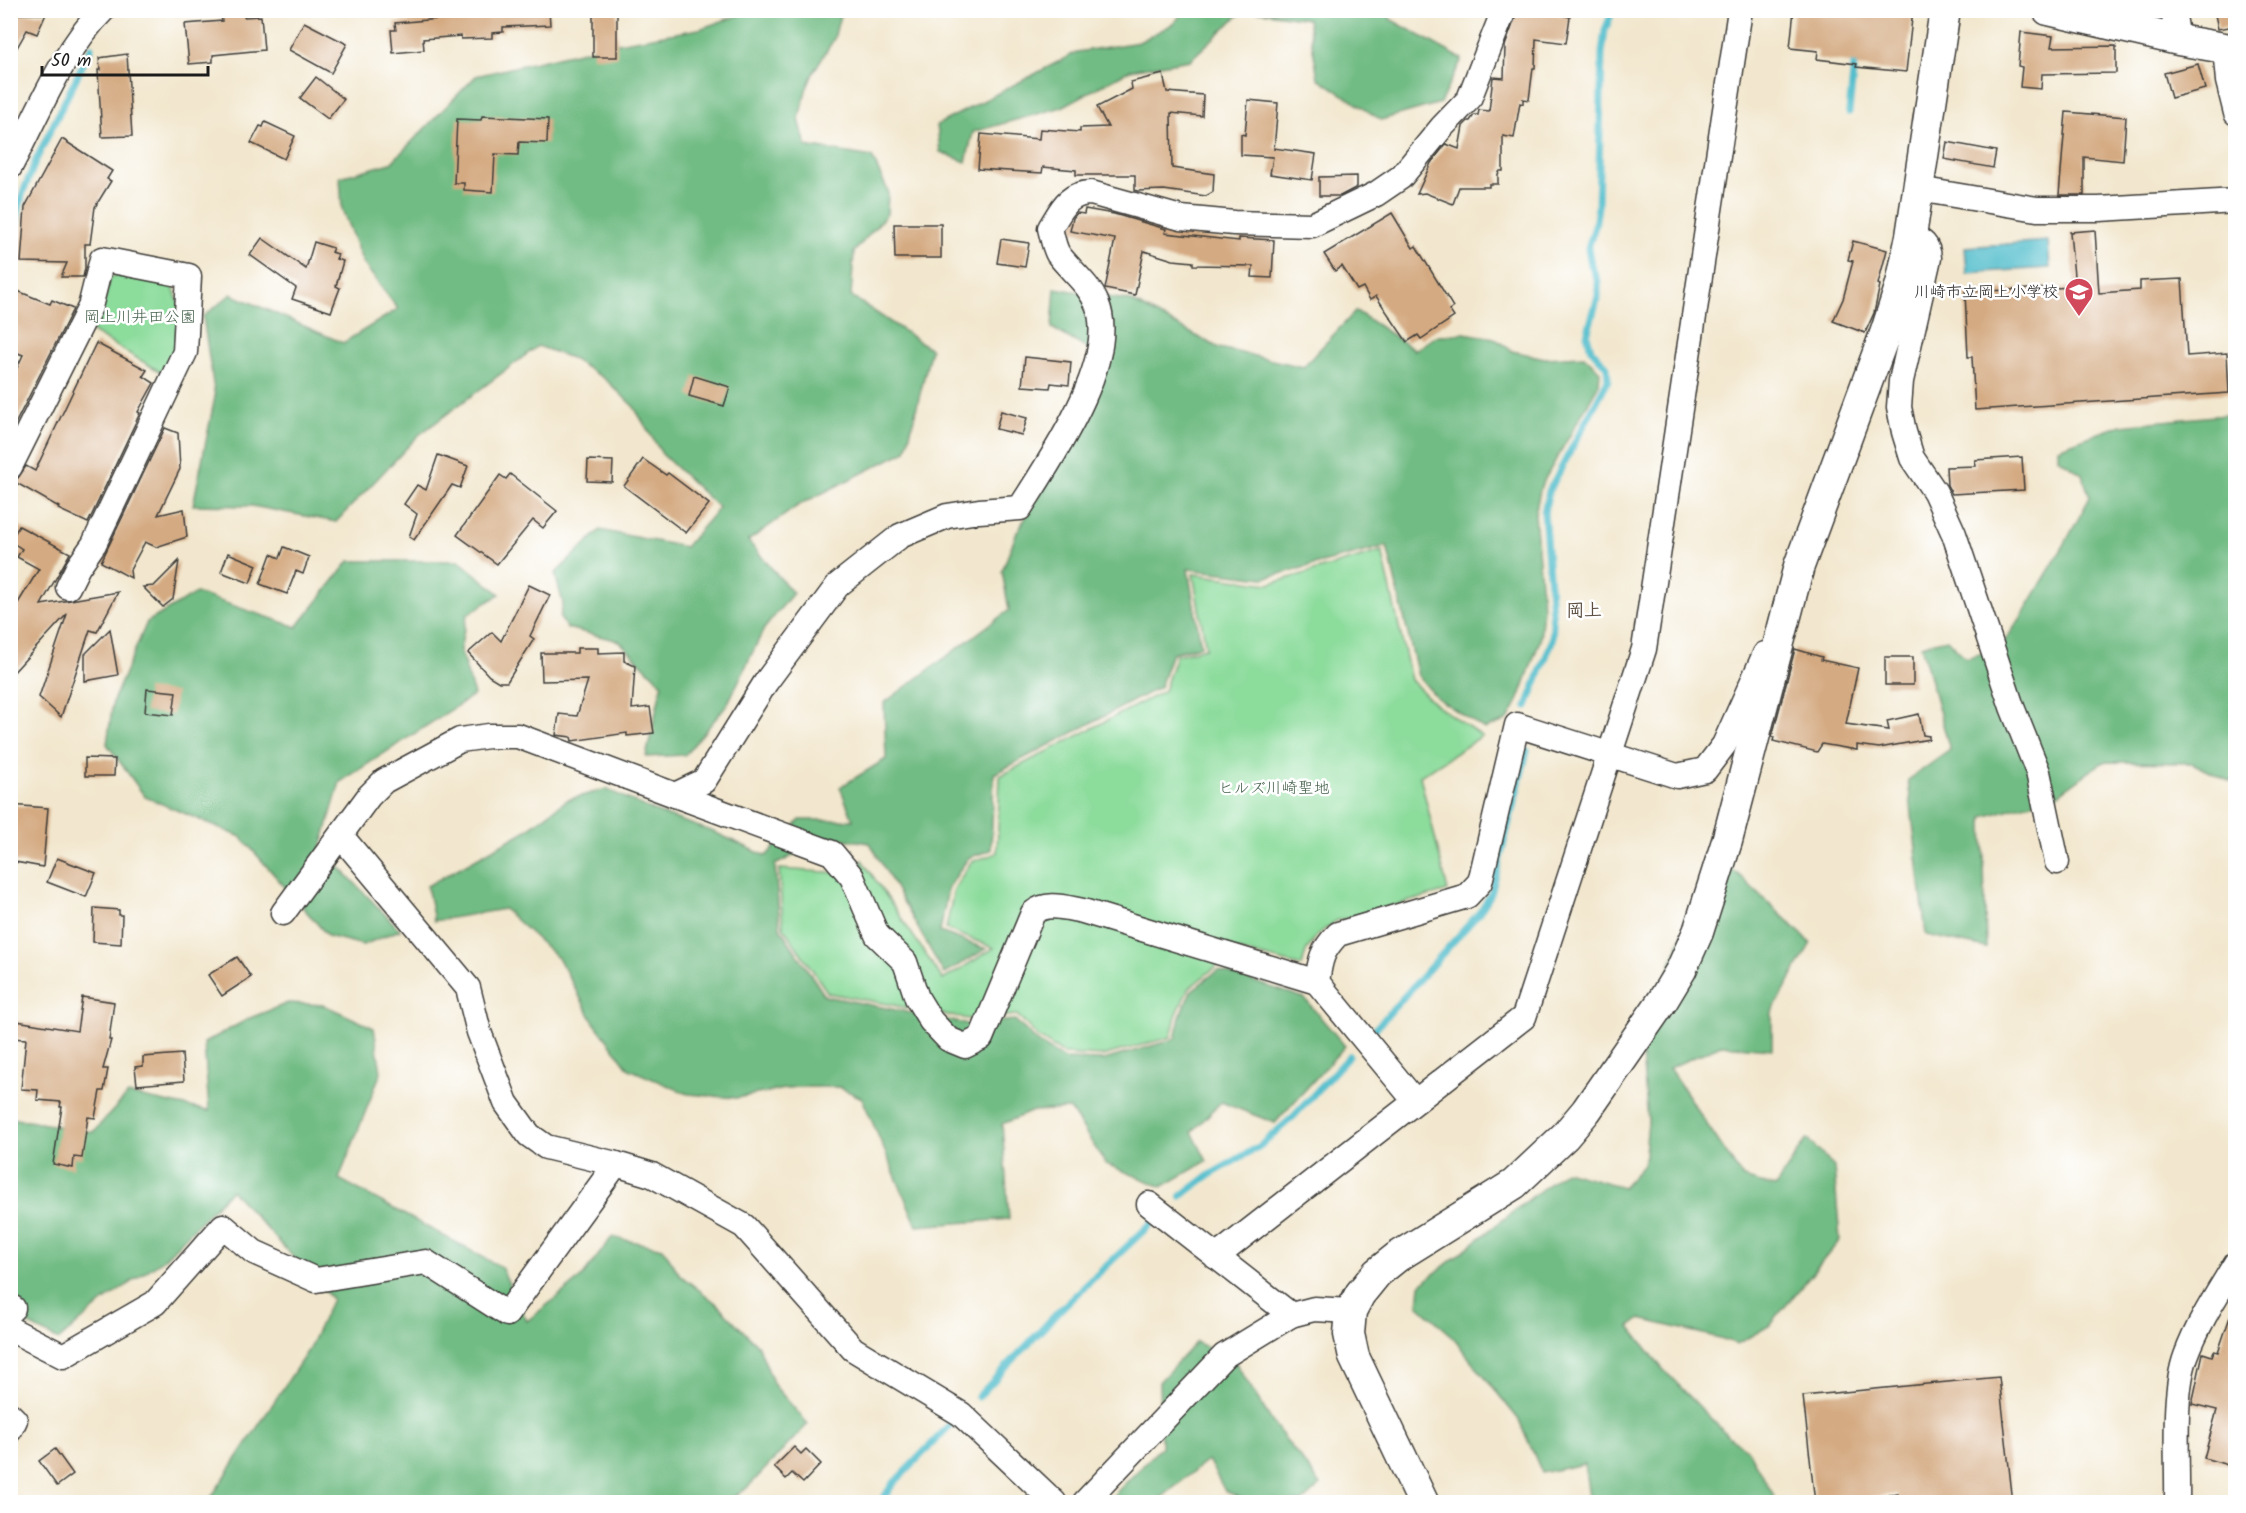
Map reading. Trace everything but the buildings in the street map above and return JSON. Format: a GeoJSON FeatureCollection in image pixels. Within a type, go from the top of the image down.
{"type":"FeatureCollection","features":[{"type":"Feature","properties":{"kind":"street"},"geometry":{"type":"LineString","coordinates":[[10,167],[70,51],[88,25],[103,10]]}},
{"type":"Feature","properties":{"kind":"street"},"geometry":{"type":"LineString","coordinates":[[675,795],[704,781],[766,682],[838,585],[900,536],[947,516],[1020,508],[1064,438],[1082,402],[1100,341],[1099,308],[1094,296],[1057,252],[1050,228],[1071,197],[1090,193],[1181,218],[1234,223],[1312,225],[1376,194],[1401,177],[1442,127],[1469,99],[1504,10]]}},
{"type":"Feature","properties":{"kind":"street"},"geometry":{"type":"LineString","coordinates":[[1216,1257],[1524,1017],[1644,649],[1740,10]]}},
{"type":"Feature","properties":{"kind":"street"},"geometry":{"type":"LineString","coordinates":[[1423,1503],[1354,1357],[1349,1334],[1352,1311],[1360,1294],[1377,1273],[1397,1257],[1514,1184],[1541,1160],[1586,1111],[1663,1000],[1685,961],[1714,886],[1798,566],[1886,331],[1901,284],[1911,236],[1945,10]]}},
{"type":"Feature","properties":{"kind":"street"},"geometry":{"type":"LineString","coordinates":[[2048,10],[2178,40],[2230,49],[2228,81],[2235,113]]}},
{"type":"Feature","properties":{"kind":"street"},"geometry":{"type":"LineString","coordinates":[[2173,10],[2178,40]]}},
{"type":"Feature","properties":{"kind":"street"},"geometry":{"type":"LineString","coordinates":[[1918,189],[2037,208],[2099,209],[2235,201]]}},
{"type":"Feature","properties":{"kind":"street"},"geometry":{"type":"LineString","coordinates":[[1911,236],[1922,240],[1928,248],[1929,258],[1901,381],[1899,407],[1904,432],[1912,458],[1935,492],[1954,534],[2012,708],[2038,772],[2057,862]]}},
{"type":"Feature","properties":{"kind":"street"},"geometry":{"type":"LineString","coordinates":[[10,467],[90,307],[102,259],[189,276],[186,352],[94,544],[68,587]]}},
{"type":"Feature","properties":{"kind":"street"},"geometry":{"type":"LineString","coordinates":[[1317,982],[1320,961],[1326,945],[1338,934],[1467,896],[1480,882],[1517,725],[1677,776],[1706,770],[1724,745],[1755,679],[1764,653],[1776,656]]}},
{"type":"Feature","properties":{"kind":"street"},"geometry":{"type":"LineString","coordinates":[[282,912],[369,796],[384,781],[460,740],[489,735],[518,735],[832,853],[852,878],[877,935],[905,962],[917,998],[931,1021],[948,1039],[965,1046],[981,1038],[1033,913],[1040,907],[1055,906],[1083,911],[1317,982],[1415,1101]]}},
{"type":"Feature","properties":{"kind":"street"},"geometry":{"type":"LineString","coordinates":[[341,836],[468,988],[479,1032],[506,1103],[529,1135],[546,1147],[652,1175],[744,1226],[854,1349],[961,1414],[1054,1503]]}},
{"type":"Feature","properties":{"kind":"street"},"geometry":{"type":"LineString","coordinates":[[12,1316],[63,1356],[155,1303],[223,1226],[255,1252],[316,1280],[426,1263],[507,1314],[616,1164]]}},
{"type":"Feature","properties":{"kind":"street"},"geometry":{"type":"LineString","coordinates":[[1149,1204],[1291,1315]]}},
{"type":"Feature","properties":{"kind":"street"},"geometry":{"type":"LineString","coordinates":[[2177,1503],[2180,1383],[2185,1358],[2196,1333],[2235,1263]]}},
{"type":"Feature","properties":{"kind":"street"},"geometry":{"type":"LineString","coordinates":[[1085,1503],[1224,1356],[1291,1315],[1314,1309],[1352,1311]]}},
{"type":"Feature","properties":{"kind":"street"},"geometry":{"type":"LineString","coordinates":[[10,1415],[15,1420],[10,1430]]}},
{"type":"Feature","properties":{"kind":"green space"},"geometry":{"type":"Polygon","coordinates":[[[751,11],[841,11],[834,39],[815,69],[806,90],[799,119],[806,146],[872,157],[888,191],[887,214],[854,252],[851,296],[931,349],[906,451],[799,505],[748,541],[793,593],[764,629],[727,705],[685,755],[646,757],[662,684],[619,641],[567,628],[560,618],[563,603],[555,574],[600,530],[685,547],[719,508],[662,454],[634,407],[605,379],[571,358],[538,346],[419,435],[336,522],[252,506],[193,505],[215,397],[203,317],[231,294],[343,343],[398,309],[363,263],[342,209],[340,177],[391,163],[476,76],[618,43],[699,29],[751,11]]]}},
{"type":"Feature","properties":{"kind":"green space"},"geometry":{"type":"Polygon","coordinates":[[[1181,11],[1243,11],[1190,60],[1130,70],[1062,107],[973,132],[966,162],[940,152],[937,125],[1077,52],[1139,42],[1173,24],[1181,11]]]}},
{"type":"Feature","properties":{"kind":"green space"},"geometry":{"type":"Polygon","coordinates":[[[1254,11],[1389,11],[1390,19],[1462,59],[1440,103],[1381,120],[1318,78],[1308,19],[1254,11]]]}},
{"type":"Feature","properties":{"kind":"green space","name":"岡上川井田公園"},"geometry":{"type":"Polygon","coordinates":[[[122,274],[173,286],[180,308],[174,357],[164,374],[92,332],[102,311],[110,277],[122,274]]]}},
{"type":"Feature","properties":{"kind":"green space"},"geometry":{"type":"Polygon","coordinates":[[[1055,288],[1131,301],[1219,348],[1303,367],[1356,311],[1415,350],[1436,336],[1464,333],[1494,338],[1512,351],[1545,358],[1584,356],[1600,371],[1599,384],[1541,486],[1535,514],[1543,608],[1540,640],[1519,699],[1508,720],[1484,729],[1437,698],[1418,676],[1387,546],[1264,578],[1188,569],[1201,646],[1172,653],[1160,687],[994,774],[991,850],[968,858],[948,888],[940,932],[986,949],[944,974],[870,843],[829,837],[775,865],[780,928],[825,996],[968,1024],[1015,1020],[1039,1043],[1064,1059],[1104,1060],[1175,1039],[1180,1017],[1191,991],[1218,970],[1304,998],[1345,1046],[1275,1123],[1221,1102],[1192,1132],[1207,1161],[1162,1187],[1106,1164],[1070,1109],[1033,1111],[1002,1124],[1009,1219],[917,1226],[862,1098],[839,1087],[795,1087],[736,1098],[688,1094],[629,1069],[593,1021],[559,959],[504,909],[434,921],[427,886],[525,831],[567,800],[606,789],[659,813],[714,832],[766,856],[800,820],[853,820],[840,787],[886,759],[884,703],[1009,610],[1002,571],[1017,532],[1061,459],[1103,358],[1052,328],[1055,288]]]}},
{"type":"Feature","properties":{"kind":"green space"},"geometry":{"type":"Polygon","coordinates":[[[2235,414],[2235,784],[2192,763],[2103,762],[2057,795],[1983,817],[1986,948],[1926,935],[1908,780],[1950,750],[1921,645],[1947,639],[1966,658],[2000,648],[2063,547],[2090,497],[2082,474],[2058,458],[2058,448],[2121,425],[2235,414]]]}},
{"type":"Feature","properties":{"kind":"green space","name":"ヒルズ川崎聖地"},"geometry":{"type":"Polygon","coordinates":[[[1382,551],[1411,680],[1436,705],[1482,736],[1420,776],[1448,891],[1336,921],[1317,935],[1306,951],[1302,966],[1237,950],[1188,989],[1176,1016],[1171,1037],[1102,1056],[1064,1054],[1039,1038],[1017,1015],[968,1019],[828,993],[783,927],[779,869],[855,874],[862,860],[943,980],[994,948],[946,929],[954,889],[971,862],[997,853],[1000,776],[1164,691],[1176,655],[1206,648],[1193,574],[1269,584],[1382,551]]]}},
{"type":"Feature","properties":{"kind":"green space"},"geometry":{"type":"Polygon","coordinates":[[[349,561],[459,561],[500,594],[467,615],[460,650],[474,695],[340,782],[321,848],[400,930],[363,945],[328,936],[241,837],[145,797],[107,744],[113,701],[147,622],[196,593],[297,627],[349,561]]]}},
{"type":"Feature","properties":{"kind":"green space"},"geometry":{"type":"Polygon","coordinates":[[[1713,851],[1811,943],[1772,1012],[1772,1049],[1721,1045],[1669,1068],[1743,1178],[1775,1187],[1807,1139],[1834,1167],[1840,1240],[1769,1326],[1737,1344],[1640,1319],[1630,1327],[1662,1368],[1727,1435],[1747,1449],[1773,1494],[1775,1502],[1590,1502],[1584,1464],[1542,1473],[1519,1420],[1449,1333],[1418,1305],[1420,1285],[1565,1171],[1623,1187],[1644,1164],[1648,1121],[1641,1044],[1713,851]]]}},
{"type":"Feature","properties":{"kind":"green space"},"geometry":{"type":"Polygon","coordinates":[[[288,1003],[324,1005],[374,1028],[381,1072],[339,1179],[501,1267],[527,1321],[582,1277],[612,1237],[663,1248],[680,1275],[716,1303],[759,1347],[774,1385],[808,1424],[748,1487],[726,1502],[208,1502],[309,1349],[332,1299],[231,1190],[164,1259],[103,1302],[59,1340],[11,1316],[10,1118],[93,1132],[128,1094],[209,1111],[204,1043],[250,1018],[288,1003]]]}},
{"type":"Feature","properties":{"kind":"green space"},"geometry":{"type":"Polygon","coordinates":[[[1196,1342],[1234,1360],[1273,1423],[1321,1485],[1302,1502],[1249,1502],[1225,1491],[1208,1460],[1156,1502],[1107,1502],[1161,1447],[1159,1382],[1196,1342]]]}},
{"type":"Feature","properties":{"kind":"water"},"geometry":{"type":"Polygon","coordinates":[[[2048,241],[2050,268],[1967,273],[1965,247],[2048,241]]]}},
{"type":"Feature","properties":{"kind":"waterway"},"geometry":{"type":"LineString","coordinates":[[1527,706],[1552,641],[1553,624],[1544,512],[1549,491],[1608,380],[1607,367],[1591,349],[1587,335],[1598,296],[1598,282],[1591,265],[1588,248],[1598,207],[1602,53],[1605,30],[1613,10]]}},
{"type":"Feature","properties":{"kind":"waterway"},"geometry":{"type":"LineString","coordinates":[[10,254],[22,195],[36,160],[91,48]]}},
{"type":"Feature","properties":{"kind":"waterway"},"geometry":{"type":"LineString","coordinates":[[1849,112],[1855,55]]}},
{"type":"Feature","properties":{"kind":"waterway"},"geometry":{"type":"LineString","coordinates":[[1376,1028],[1479,913],[1491,894],[1527,751]]}},
{"type":"Feature","properties":{"kind":"waterway"},"geometry":{"type":"LineString","coordinates":[[1181,1196],[1208,1176],[1260,1146],[1294,1116],[1349,1056]]}},
{"type":"Feature","properties":{"kind":"waterway"},"geometry":{"type":"LineString","coordinates":[[978,1397],[1064,1306],[1158,1217]]}},
{"type":"Feature","properties":{"kind":"waterway"},"geometry":{"type":"LineString","coordinates":[[881,1502],[892,1485],[950,1425]]}},
{"type":"Feature","properties":{"kind":"place","name":"川崎市立岡上小学校"},"geometry":{"type":"Point","coordinates":[2079,318]}},
{"type":"Feature","properties":{"kind":"district","name":"岡上"},"geometry":{"type":"Point","coordinates":[1584,611]}}]}
